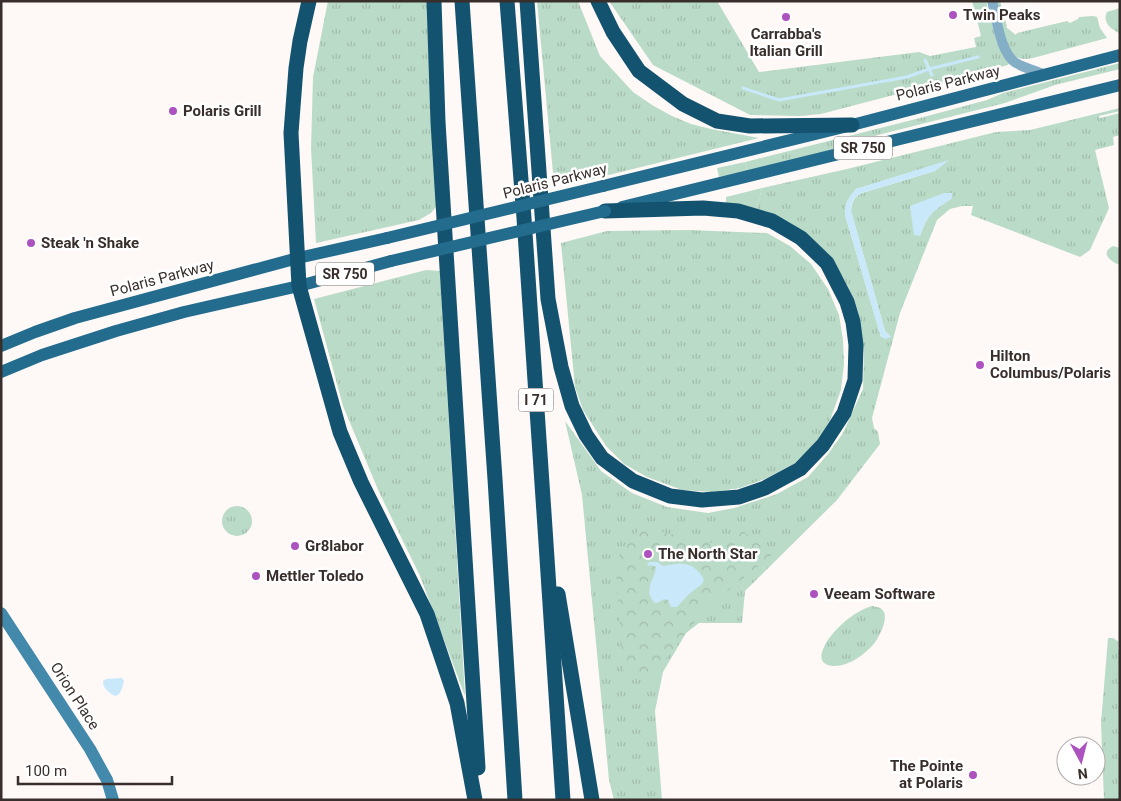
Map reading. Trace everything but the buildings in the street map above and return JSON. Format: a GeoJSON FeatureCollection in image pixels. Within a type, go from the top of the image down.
{"type":"FeatureCollection","features":[{"type":"Feature","properties":{"kind":"highway"},"geometry":{"type":"LineString","coordinates":[[309,1],[296,68],[291,133],[300,286],[340,432],[361,482],[427,614],[457,703],[475,800]]}},
{"type":"Feature","properties":{"kind":"highway"},"geometry":{"type":"LineString","coordinates":[[434,1],[439,132],[480,800]]}},
{"type":"Feature","properties":{"kind":"highway"},"geometry":{"type":"LineString","coordinates":[[462,1],[515,800]]}},
{"type":"Feature","properties":{"kind":"highway","name":"I 71"},"geometry":{"type":"LineString","coordinates":[[507,1],[524,218],[563,800]]}},
{"type":"Feature","properties":{"kind":"highway"},"geometry":{"type":"LineString","coordinates":[[527,1],[548,299],[561,367],[572,406],[586,435],[602,458],[633,481],[670,496],[702,500],[739,498],[765,488],[800,470],[823,445],[844,413],[855,380],[856,345],[853,322],[847,302],[827,263],[801,238],[772,221],[738,211],[703,208],[605,211]]}},
{"type":"Feature","properties":{"kind":"highway"},"geometry":{"type":"LineString","coordinates":[[598,1],[613,32],[639,71],[683,104],[718,121],[750,126],[852,125]]}},
{"type":"Feature","properties":{"kind":"highway"},"geometry":{"type":"LineString","coordinates":[[544,513],[592,800]]}},
{"type":"Feature","properties":{"kind":"main road","name":"Polaris Parkway"},"geometry":{"type":"LineString","coordinates":[[1,346],[75,318],[298,258],[852,125],[1120,55]]}},
{"type":"Feature","properties":{"kind":"main road","name":"SR 750"},"geometry":{"type":"LineString","coordinates":[[300,286],[392,261],[1120,85]]}},
{"type":"Feature","properties":{"kind":"main road"},"geometry":{"type":"LineString","coordinates":[[1,372],[42,355],[116,331],[184,312],[300,286]]}},
{"type":"Feature","properties":{"kind":"main road","name":"Orion Place"},"geometry":{"type":"LineString","coordinates":[[1,613],[90,749],[107,780],[113,800]]}},
{"type":"Feature","properties":{"kind":"street"},"geometry":{"type":"LineString","coordinates":[[992,1],[1003,46],[1008,55],[1015,62],[1046,75]]}},
{"type":"Feature","properties":{"kind":"green space"},"geometry":{"type":"Polygon","coordinates":[[[328,1],[427,1],[440,202],[431,213],[419,220],[316,243],[311,148],[313,77],[328,1]]]}},
{"type":"Feature","properties":{"kind":"green space"},"geometry":{"type":"Polygon","coordinates":[[[537,1],[578,1],[600,56],[633,92],[652,105],[691,124],[759,138],[572,184],[553,173],[537,1]]]}},
{"type":"Feature","properties":{"kind":"green space"},"geometry":{"type":"Polygon","coordinates":[[[609,1],[717,1],[759,72],[919,52],[930,56],[976,47],[974,38],[981,36],[972,1],[986,1],[997,43],[1009,63],[1008,65],[821,114],[801,116],[750,115],[653,65],[609,1]]]}},
{"type":"Feature","properties":{"kind":"green space"},"geometry":{"type":"Polygon","coordinates":[[[996,1],[1000,1],[1006,27],[1016,35],[1017,33],[1067,21],[1070,23],[1079,17],[1093,16],[1097,17],[1100,28],[1107,38],[1033,58],[1019,58],[1011,52],[996,1]]]}},
{"type":"Feature","properties":{"kind":"green space"},"geometry":{"type":"Polygon","coordinates":[[[1120,8],[1120,33],[1111,28],[1106,16],[1107,12],[1120,8]]]}},
{"type":"Feature","properties":{"kind":"green space"},"geometry":{"type":"Polygon","coordinates":[[[1120,63],[1120,69],[1055,85],[1005,103],[747,171],[745,162],[920,118],[987,100],[1003,93],[1120,63]]]}},
{"type":"Feature","properties":{"kind":"green space"},"geometry":{"type":"Polygon","coordinates":[[[1120,108],[1120,111],[1099,116],[1100,118],[1120,113],[1120,135],[1113,137],[1114,145],[1095,150],[1109,208],[1090,250],[1080,257],[971,215],[973,206],[950,209],[937,220],[900,313],[872,418],[874,428],[878,432],[880,444],[837,500],[745,591],[742,623],[699,623],[686,633],[663,672],[655,711],[662,800],[614,800],[609,780],[582,495],[565,421],[601,471],[632,493],[667,507],[708,513],[734,508],[777,494],[808,477],[843,433],[863,389],[864,353],[859,320],[848,287],[828,255],[756,210],[762,188],[996,132],[1030,130],[1120,108]],[[947,161],[856,189],[846,204],[845,215],[881,337],[891,337],[885,331],[851,211],[853,202],[862,193],[935,171],[947,161]],[[952,198],[910,206],[920,236],[932,213],[952,198]]]}},
{"type":"Feature","properties":{"kind":"green space"},"geometry":{"type":"Polygon","coordinates":[[[745,162],[747,171],[719,177],[717,168],[745,162]]]}},
{"type":"Feature","properties":{"kind":"green space"},"geometry":{"type":"Polygon","coordinates":[[[762,188],[756,210],[726,203],[726,197],[762,188]]]}},
{"type":"Feature","properties":{"kind":"green space"},"geometry":{"type":"Polygon","coordinates":[[[688,230],[767,233],[790,246],[811,264],[828,289],[839,315],[844,364],[841,390],[830,420],[817,442],[795,463],[765,479],[740,488],[712,492],[682,490],[647,477],[624,464],[606,446],[583,410],[575,387],[561,243],[607,231],[688,230]]]}},
{"type":"Feature","properties":{"kind":"green space"},"geometry":{"type":"Polygon","coordinates":[[[1113,246],[1120,248],[1120,265],[1108,257],[1107,252],[1113,246]]]}},
{"type":"Feature","properties":{"kind":"green space"},"geometry":{"type":"Polygon","coordinates":[[[426,270],[440,271],[465,696],[420,576],[379,492],[343,406],[314,299],[426,270]]]}},
{"type":"Feature","properties":{"kind":"green space"},"geometry":{"type":"Polygon","coordinates":[[[237,506],[248,510],[252,521],[248,532],[237,536],[226,532],[222,521],[226,510],[237,506]]]}},
{"type":"Feature","properties":{"kind":"green space"},"geometry":{"type":"Polygon","coordinates":[[[641,527],[710,543],[743,531],[772,555],[705,609],[656,671],[624,676],[615,561],[641,527]]]}},
{"type":"Feature","properties":{"kind":"green space"},"geometry":{"type":"Polygon","coordinates":[[[872,606],[880,608],[885,615],[881,632],[873,645],[851,662],[837,666],[827,665],[822,659],[822,654],[832,634],[858,612],[872,606]]]}},
{"type":"Feature","properties":{"kind":"green space"},"geometry":{"type":"Polygon","coordinates":[[[1108,638],[1113,638],[1119,642],[1118,649],[1120,650],[1120,800],[1104,800],[1103,786],[1106,786],[1106,736],[1102,736],[1108,638]]]}},
{"type":"Feature","properties":{"kind":"water"},"geometry":{"type":"Polygon","coordinates":[[[949,160],[935,171],[862,193],[852,202],[851,211],[885,331],[891,337],[886,339],[881,337],[845,215],[846,204],[856,189],[949,160]]]}},
{"type":"Feature","properties":{"kind":"water"},"geometry":{"type":"Polygon","coordinates":[[[944,193],[952,193],[952,198],[932,214],[920,236],[914,235],[910,206],[944,193]]]}},
{"type":"Feature","properties":{"kind":"water"},"geometry":{"type":"Polygon","coordinates":[[[657,562],[663,566],[687,564],[696,569],[704,580],[677,607],[671,607],[666,599],[655,603],[651,598],[649,589],[656,567],[648,566],[647,564],[657,562]]]}},
{"type":"Feature","properties":{"kind":"water"},"geometry":{"type":"Polygon","coordinates":[[[122,678],[124,681],[118,695],[112,695],[106,690],[103,681],[106,679],[122,678]]]}},
{"type":"Feature","properties":{"kind":"waterway"},"geometry":{"type":"LineString","coordinates":[[743,88],[779,100],[907,77],[929,69],[978,57]]}},
{"type":"Feature","properties":{"kind":"waterway"},"geometry":{"type":"LineString","coordinates":[[925,60],[932,75]]}},
{"type":"Feature","properties":{"kind":"place","name":"Twin Peaks"},"geometry":{"type":"Point","coordinates":[953,15]}},
{"type":"Feature","properties":{"kind":"place","name":"Carrabba's Italian Grill"},"geometry":{"type":"Point","coordinates":[786,17]}},
{"type":"Feature","properties":{"kind":"place","name":"Polaris Grill"},"geometry":{"type":"Point","coordinates":[173,111]}},
{"type":"Feature","properties":{"kind":"place","name":"Steak 'n Shake"},"geometry":{"type":"Point","coordinates":[31,243]}},
{"type":"Feature","properties":{"kind":"place","name":"Hilton Columbus/Polaris"},"geometry":{"type":"Point","coordinates":[980,365]}},
{"type":"Feature","properties":{"kind":"place","name":"Gr8labor"},"geometry":{"type":"Point","coordinates":[295,546]}},
{"type":"Feature","properties":{"kind":"place","name":"The North Star"},"geometry":{"type":"Point","coordinates":[648,554]}},
{"type":"Feature","properties":{"kind":"place","name":"Mettler Toledo"},"geometry":{"type":"Point","coordinates":[256,576]}},
{"type":"Feature","properties":{"kind":"place","name":"Veeam Software"},"geometry":{"type":"Point","coordinates":[814,594]}},
{"type":"Feature","properties":{"kind":"place","name":"The Pointe at Polaris"},"geometry":{"type":"Point","coordinates":[973,775]}}]}
